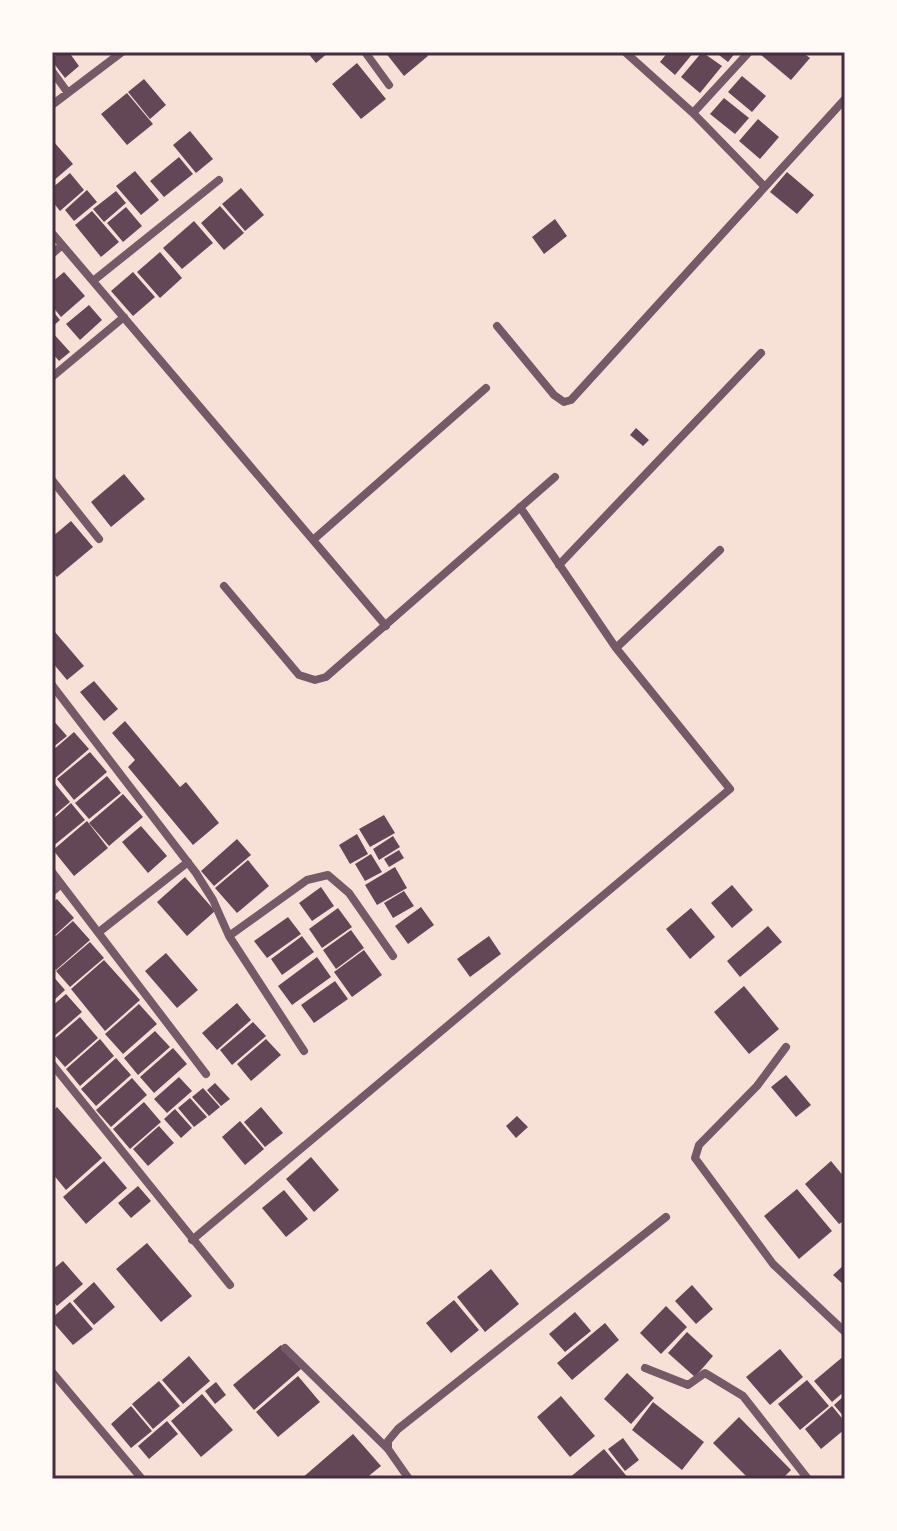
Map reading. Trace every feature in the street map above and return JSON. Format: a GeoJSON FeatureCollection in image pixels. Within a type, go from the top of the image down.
{"type":"FeatureCollection","features":[{"type":"Feature","properties":{"kind":"street"},"geometry":{"type":"LineString","coordinates":[[52,105],[122,52]]}},
{"type":"Feature","properties":{"kind":"street"},"geometry":{"type":"LineString","coordinates":[[365,52],[389,85]]}},
{"type":"Feature","properties":{"kind":"street"},"geometry":{"type":"LineString","coordinates":[[625,52],[693,113],[765,187]]}},
{"type":"Feature","properties":{"kind":"street"},"geometry":{"type":"LineString","coordinates":[[693,113],[749,52]]}},
{"type":"Feature","properties":{"kind":"street"},"geometry":{"type":"LineString","coordinates":[[52,71],[68,93]]}},
{"type":"Feature","properties":{"kind":"street"},"geometry":{"type":"LineString","coordinates":[[497,326],[554,395],[567,402],[845,99]]}},
{"type":"Feature","properties":{"kind":"street"},"geometry":{"type":"LineString","coordinates":[[93,281],[219,180]]}},
{"type":"Feature","properties":{"kind":"street"},"geometry":{"type":"LineString","coordinates":[[52,233],[386,626]]}},
{"type":"Feature","properties":{"kind":"street"},"geometry":{"type":"LineString","coordinates":[[52,254],[62,245]]}},
{"type":"Feature","properties":{"kind":"street"},"geometry":{"type":"LineString","coordinates":[[52,377],[124,317]]}},
{"type":"Feature","properties":{"kind":"street"},"geometry":{"type":"LineString","coordinates":[[559,565],[761,353]]}},
{"type":"Feature","properties":{"kind":"street"},"geometry":{"type":"LineString","coordinates":[[313,540],[486,388]]}},
{"type":"Feature","properties":{"kind":"street"},"geometry":{"type":"LineString","coordinates":[[224,586],[299,675],[307,679],[326,677],[555,477]]}},
{"type":"Feature","properties":{"kind":"street"},"geometry":{"type":"LineString","coordinates":[[52,480],[99,539]]}},
{"type":"Feature","properties":{"kind":"street"},"geometry":{"type":"LineString","coordinates":[[192,1240],[730,789],[616,648],[520,507]]}},
{"type":"Feature","properties":{"kind":"street"},"geometry":{"type":"LineString","coordinates":[[616,648],[720,550]]}},
{"type":"Feature","properties":{"kind":"street"},"geometry":{"type":"LineString","coordinates":[[52,685],[188,862],[213,900],[229,936],[304,1051]]}},
{"type":"Feature","properties":{"kind":"street"},"geometry":{"type":"LineString","coordinates":[[99,932],[188,862]]}},
{"type":"Feature","properties":{"kind":"street"},"geometry":{"type":"LineString","coordinates":[[52,872],[206,1074]]}},
{"type":"Feature","properties":{"kind":"street"},"geometry":{"type":"LineString","coordinates":[[229,936],[307,880],[328,875],[349,893],[393,956]]}},
{"type":"Feature","properties":{"kind":"street"},"geometry":{"type":"LineString","coordinates":[[52,892],[61,884]]}},
{"type":"Feature","properties":{"kind":"street"},"geometry":{"type":"LineString","coordinates":[[786,1047],[757,1086],[699,1145],[695,1158],[773,1264],[845,1332]]}},
{"type":"Feature","properties":{"kind":"street"},"geometry":{"type":"LineString","coordinates":[[52,1064],[230,1285]]}},
{"type":"Feature","properties":{"kind":"street"},"geometry":{"type":"LineString","coordinates":[[388,1449],[388,1441],[398,1429],[666,1217]]}},
{"type":"Feature","properties":{"kind":"street"},"geometry":{"type":"LineString","coordinates":[[285,1348],[388,1449],[409,1479]]}},
{"type":"Feature","properties":{"kind":"street"},"geometry":{"type":"LineString","coordinates":[[645,1368],[688,1385],[705,1373],[723,1382],[743,1396],[808,1479]]}},
{"type":"Feature","properties":{"kind":"street"},"geometry":{"type":"LineString","coordinates":[[52,1372],[142,1479]]}},
{"type":"Feature","properties":{"kind":"building"},"geometry":{"type":"Polygon","coordinates":[[[53,52],[75,52],[71,55],[79,66],[65,78],[52,61],[56,55],[53,52]]]}},
{"type":"Feature","properties":{"kind":"building"},"geometry":{"type":"Polygon","coordinates":[[[307,52],[329,52],[316,63],[307,52]]]}},
{"type":"Feature","properties":{"kind":"building"},"geometry":{"type":"Polygon","coordinates":[[[385,52],[425,52],[428,56],[404,76],[385,52]]]}},
{"type":"Feature","properties":{"kind":"building"},"geometry":{"type":"Polygon","coordinates":[[[668,52],[694,52],[675,75],[660,62],[668,52]]]}},
{"type":"Feature","properties":{"kind":"building"},"geometry":{"type":"Polygon","coordinates":[[[702,52],[722,66],[700,93],[681,77],[702,52]]]}},
{"type":"Feature","properties":{"kind":"building"},"geometry":{"type":"Polygon","coordinates":[[[715,52],[736,52],[728,62],[715,52]]]}},
{"type":"Feature","properties":{"kind":"building"},"geometry":{"type":"Polygon","coordinates":[[[764,52],[802,52],[810,58],[791,80],[761,55],[764,52]]]}},
{"type":"Feature","properties":{"kind":"building"},"geometry":{"type":"Polygon","coordinates":[[[357,63],[386,99],[361,119],[332,84],[357,63]]]}},
{"type":"Feature","properties":{"kind":"building"},"geometry":{"type":"Polygon","coordinates":[[[742,76],[766,96],[752,112],[728,92],[742,76]]]}},
{"type":"Feature","properties":{"kind":"building"},"geometry":{"type":"Polygon","coordinates":[[[144,79],[166,105],[150,119],[128,92],[144,79]]]}},
{"type":"Feature","properties":{"kind":"building"},"geometry":{"type":"Polygon","coordinates":[[[127,93],[153,124],[127,145],[101,114],[127,93]]]}},
{"type":"Feature","properties":{"kind":"building"},"geometry":{"type":"Polygon","coordinates":[[[724,98],[749,118],[735,134],[710,114],[724,98]]]}},
{"type":"Feature","properties":{"kind":"building"},"geometry":{"type":"Polygon","coordinates":[[[758,119],[779,137],[760,159],[739,141],[758,119]]]}},
{"type":"Feature","properties":{"kind":"building"},"geometry":{"type":"Polygon","coordinates":[[[190,131],[213,159],[196,173],[173,145],[190,131]]]}},
{"type":"Feature","properties":{"kind":"building"},"geometry":{"type":"Polygon","coordinates":[[[54,142],[73,164],[52,182],[52,144],[54,142]]]}},
{"type":"Feature","properties":{"kind":"building"},"geometry":{"type":"Polygon","coordinates":[[[179,157],[193,174],[164,197],[150,181],[179,157]]]}},
{"type":"Feature","properties":{"kind":"building"},"geometry":{"type":"Polygon","coordinates":[[[135,171],[159,200],[141,215],[116,186],[135,171]]]}},
{"type":"Feature","properties":{"kind":"building"},"geometry":{"type":"Polygon","coordinates":[[[787,172],[814,195],[797,214],[770,192],[787,172]]]}},
{"type":"Feature","properties":{"kind":"building"},"geometry":{"type":"Polygon","coordinates":[[[70,173],[84,190],[60,211],[52,201],[52,188],[70,173]]]}},
{"type":"Feature","properties":{"kind":"building"},"geometry":{"type":"Polygon","coordinates":[[[241,188],[264,215],[245,231],[222,204],[241,188]]]}},
{"type":"Feature","properties":{"kind":"building"},"geometry":{"type":"Polygon","coordinates":[[[87,190],[97,202],[74,221],[65,210],[87,190]]]}},
{"type":"Feature","properties":{"kind":"building"},"geometry":{"type":"Polygon","coordinates":[[[116,191],[126,203],[104,222],[93,209],[116,191]]]}},
{"type":"Feature","properties":{"kind":"building"},"geometry":{"type":"Polygon","coordinates":[[[220,206],[244,233],[224,250],[201,223],[220,206]]]}},
{"type":"Feature","properties":{"kind":"building"},"geometry":{"type":"Polygon","coordinates":[[[126,207],[142,226],[123,242],[107,223],[126,207]]]}},
{"type":"Feature","properties":{"kind":"building"},"geometry":{"type":"Polygon","coordinates":[[[92,211],[119,242],[101,257],[75,225],[92,211]]]}},
{"type":"Feature","properties":{"kind":"building"},"geometry":{"type":"Polygon","coordinates":[[[555,219],[567,236],[544,254],[532,237],[555,219]]]}},
{"type":"Feature","properties":{"kind":"building"},"geometry":{"type":"Polygon","coordinates":[[[194,221],[213,243],[182,269],[163,248],[194,221]]]}},
{"type":"Feature","properties":{"kind":"building"},"geometry":{"type":"Polygon","coordinates":[[[160,252],[182,278],[160,298],[137,272],[160,252]]]}},
{"type":"Feature","properties":{"kind":"building"},"geometry":{"type":"Polygon","coordinates":[[[64,272],[85,296],[61,317],[52,306],[52,282],[64,272]]]}},
{"type":"Feature","properties":{"kind":"building"},"geometry":{"type":"Polygon","coordinates":[[[133,272],[155,297],[133,316],[111,291],[133,272]]]}},
{"type":"Feature","properties":{"kind":"building"},"geometry":{"type":"Polygon","coordinates":[[[89,305],[102,320],[80,340],[66,324],[89,305]]]}},
{"type":"Feature","properties":{"kind":"building"},"geometry":{"type":"Polygon","coordinates":[[[52,310],[60,320],[52,327],[52,310]]]}},
{"type":"Feature","properties":{"kind":"building"},"geometry":{"type":"Polygon","coordinates":[[[52,332],[70,352],[59,361],[52,353],[52,332]]]}},
{"type":"Feature","properties":{"kind":"building"},"geometry":{"type":"Polygon","coordinates":[[[636,428],[649,440],[643,446],[630,435],[636,428]]]}},
{"type":"Feature","properties":{"kind":"building"},"geometry":{"type":"Polygon","coordinates":[[[124,474],[145,499],[111,527],[91,502],[124,474]]]}},
{"type":"Feature","properties":{"kind":"building"},"geometry":{"type":"Polygon","coordinates":[[[71,521],[93,547],[57,577],[52,571],[52,537],[71,521]]]}},
{"type":"Feature","properties":{"kind":"building"},"geometry":{"type":"Polygon","coordinates":[[[55,632],[84,666],[67,680],[52,662],[52,635],[55,632]]]}},
{"type":"Feature","properties":{"kind":"building"},"geometry":{"type":"Polygon","coordinates":[[[94,681],[118,709],[104,721],[80,692],[94,681]]]}},
{"type":"Feature","properties":{"kind":"building"},"geometry":{"type":"Polygon","coordinates":[[[52,719],[67,736],[52,748],[52,719]]]}},
{"type":"Feature","properties":{"kind":"building"},"geometry":{"type":"Polygon","coordinates":[[[125,721],[180,787],[186,782],[219,823],[193,845],[128,767],[135,760],[112,733],[125,721]]]}},
{"type":"Feature","properties":{"kind":"building"},"geometry":{"type":"Polygon","coordinates":[[[74,732],[89,749],[53,780],[52,751],[74,732]]]}},
{"type":"Feature","properties":{"kind":"building"},"geometry":{"type":"Polygon","coordinates":[[[90,752],[107,772],[74,800],[57,779],[90,752]]]}},
{"type":"Feature","properties":{"kind":"building"},"geometry":{"type":"Polygon","coordinates":[[[107,776],[121,793],[89,819],[75,803],[107,776]]]}},
{"type":"Feature","properties":{"kind":"building"},"geometry":{"type":"Polygon","coordinates":[[[52,780],[70,802],[52,817],[52,780]]]}},
{"type":"Feature","properties":{"kind":"building"},"geometry":{"type":"Polygon","coordinates":[[[123,794],[143,817],[109,846],[89,823],[123,794]]]}},
{"type":"Feature","properties":{"kind":"building"},"geometry":{"type":"Polygon","coordinates":[[[71,803],[85,820],[52,847],[52,820],[71,803]]]}},
{"type":"Feature","properties":{"kind":"building"},"geometry":{"type":"Polygon","coordinates":[[[384,815],[395,833],[370,847],[359,829],[384,815]]]}},
{"type":"Feature","properties":{"kind":"building"},"geometry":{"type":"Polygon","coordinates":[[[87,821],[108,848],[74,876],[53,850],[87,821]]]}},
{"type":"Feature","properties":{"kind":"building"},"geometry":{"type":"Polygon","coordinates":[[[141,826],[167,856],[148,873],[122,842],[141,826]]]}},
{"type":"Feature","properties":{"kind":"building"},"geometry":{"type":"Polygon","coordinates":[[[357,834],[368,854],[350,864],[339,845],[357,834]]]}},
{"type":"Feature","properties":{"kind":"building"},"geometry":{"type":"Polygon","coordinates":[[[393,836],[400,847],[379,860],[373,849],[393,836]]]}},
{"type":"Feature","properties":{"kind":"building"},"geometry":{"type":"Polygon","coordinates":[[[237,839],[251,855],[214,886],[201,871],[237,839]]]}},
{"type":"Feature","properties":{"kind":"building"},"geometry":{"type":"Polygon","coordinates":[[[399,850],[404,858],[389,867],[384,859],[399,850]]]}},
{"type":"Feature","properties":{"kind":"building"},"geometry":{"type":"Polygon","coordinates":[[[371,854],[382,872],[365,881],[355,864],[371,854]]]}},
{"type":"Feature","properties":{"kind":"building"},"geometry":{"type":"Polygon","coordinates":[[[248,860],[269,886],[237,913],[215,888],[248,860]]]}},
{"type":"Feature","properties":{"kind":"building"},"geometry":{"type":"Polygon","coordinates":[[[395,867],[407,888],[377,905],[365,885],[395,867]]]}},
{"type":"Feature","properties":{"kind":"building"},"geometry":{"type":"Polygon","coordinates":[[[185,877],[215,911],[187,936],[157,902],[185,877]]]}},
{"type":"Feature","properties":{"kind":"building"},"geometry":{"type":"Polygon","coordinates":[[[732,885],[753,910],[732,928],[711,903],[732,885]]]}},
{"type":"Feature","properties":{"kind":"building"},"geometry":{"type":"Polygon","coordinates":[[[321,887],[334,906],[312,921],[299,903],[321,887]]]}},
{"type":"Feature","properties":{"kind":"building"},"geometry":{"type":"Polygon","coordinates":[[[404,891],[414,906],[393,918],[384,903],[404,891]]]}},
{"type":"Feature","properties":{"kind":"building"},"geometry":{"type":"Polygon","coordinates":[[[57,899],[74,918],[52,938],[52,903],[57,899]]]}},
{"type":"Feature","properties":{"kind":"building"},"geometry":{"type":"Polygon","coordinates":[[[421,907],[434,925],[408,944],[395,926],[421,907]]]}},
{"type":"Feature","properties":{"kind":"building"},"geometry":{"type":"Polygon","coordinates":[[[338,908],[352,927],[322,948],[309,929],[338,908]]]}},
{"type":"Feature","properties":{"kind":"building"},"geometry":{"type":"Polygon","coordinates":[[[691,908],[715,937],[690,959],[666,929],[691,908]]]}},
{"type":"Feature","properties":{"kind":"building"},"geometry":{"type":"Polygon","coordinates":[[[288,917],[301,934],[267,958],[254,941],[288,917]]]}},
{"type":"Feature","properties":{"kind":"building"},"geometry":{"type":"Polygon","coordinates":[[[73,921],[90,940],[56,970],[52,965],[52,939],[73,921]]]}},
{"type":"Feature","properties":{"kind":"building"},"geometry":{"type":"Polygon","coordinates":[[[768,926],[782,942],[740,977],[727,961],[768,926]]]}},
{"type":"Feature","properties":{"kind":"building"},"geometry":{"type":"Polygon","coordinates":[[[351,930],[364,948],[336,969],[323,950],[351,930]]]}},
{"type":"Feature","properties":{"kind":"building"},"geometry":{"type":"Polygon","coordinates":[[[302,936],[314,952],[282,975],[271,959],[302,936]]]}},
{"type":"Feature","properties":{"kind":"building"},"geometry":{"type":"Polygon","coordinates":[[[489,936],[501,954],[470,977],[457,959],[489,936]]]}},
{"type":"Feature","properties":{"kind":"building"},"geometry":{"type":"Polygon","coordinates":[[[90,942],[104,958],[70,987],[56,971],[90,942]]]}},
{"type":"Feature","properties":{"kind":"building"},"geometry":{"type":"Polygon","coordinates":[[[364,950],[382,975],[352,997],[334,972],[364,950]]]}},
{"type":"Feature","properties":{"kind":"building"},"geometry":{"type":"Polygon","coordinates":[[[166,953],[198,990],[177,1008],[145,971],[166,953]]]}},
{"type":"Feature","properties":{"kind":"building"},"geometry":{"type":"Polygon","coordinates":[[[317,957],[331,977],[292,1005],[278,986],[317,957]]]}},
{"type":"Feature","properties":{"kind":"building"},"geometry":{"type":"Polygon","coordinates":[[[104,960],[140,1000],[105,1031],[71,989],[104,960]]]}},
{"type":"Feature","properties":{"kind":"building"},"geometry":{"type":"Polygon","coordinates":[[[52,975],[65,990],[52,1002],[52,975]]]}},
{"type":"Feature","properties":{"kind":"building"},"geometry":{"type":"Polygon","coordinates":[[[335,981],[348,999],[314,1023],[301,1005],[335,981]]]}},
{"type":"Feature","properties":{"kind":"building"},"geometry":{"type":"Polygon","coordinates":[[[744,986],[779,1029],[749,1054],[714,1012],[744,986]]]}},
{"type":"Feature","properties":{"kind":"building"},"geometry":{"type":"Polygon","coordinates":[[[66,994],[82,1012],[52,1038],[52,1006],[66,994]]]}},
{"type":"Feature","properties":{"kind":"building"},"geometry":{"type":"Polygon","coordinates":[[[237,1003],[251,1020],[217,1050],[202,1033],[237,1003]]]}},
{"type":"Feature","properties":{"kind":"building"},"geometry":{"type":"Polygon","coordinates":[[[139,1004],[157,1024],[123,1054],[105,1034],[139,1004]]]}},
{"type":"Feature","properties":{"kind":"building"},"geometry":{"type":"Polygon","coordinates":[[[80,1017],[98,1038],[65,1067],[52,1052],[52,1041],[80,1017]]]}},
{"type":"Feature","properties":{"kind":"building"},"geometry":{"type":"Polygon","coordinates":[[[253,1022],[266,1036],[232,1065],[220,1050],[253,1022]]]}},
{"type":"Feature","properties":{"kind":"building"},"geometry":{"type":"Polygon","coordinates":[[[155,1031],[170,1047],[138,1075],[124,1058],[155,1031]]]}},
{"type":"Feature","properties":{"kind":"building"},"geometry":{"type":"Polygon","coordinates":[[[100,1039],[114,1056],[80,1086],[66,1069],[100,1039]]]}},
{"type":"Feature","properties":{"kind":"building"},"geometry":{"type":"Polygon","coordinates":[[[266,1039],[281,1055],[251,1081],[237,1064],[266,1039]]]}},
{"type":"Feature","properties":{"kind":"building"},"geometry":{"type":"Polygon","coordinates":[[[173,1048],[187,1064],[154,1093],[140,1077],[173,1048]]]}},
{"type":"Feature","properties":{"kind":"building"},"geometry":{"type":"Polygon","coordinates":[[[116,1058],[131,1075],[96,1106],[81,1089],[116,1058]]]}},
{"type":"Feature","properties":{"kind":"building"},"geometry":{"type":"Polygon","coordinates":[[[786,1075],[811,1105],[796,1117],[771,1087],[786,1075]]]}},
{"type":"Feature","properties":{"kind":"building"},"geometry":{"type":"Polygon","coordinates":[[[179,1077],[192,1091],[167,1113],[154,1099],[179,1077]]]}},
{"type":"Feature","properties":{"kind":"building"},"geometry":{"type":"Polygon","coordinates":[[[132,1078],[147,1095],[111,1127],[96,1110],[132,1078]]]}},
{"type":"Feature","properties":{"kind":"building"},"geometry":{"type":"Polygon","coordinates":[[[215,1083],[230,1099],[221,1106],[207,1090],[215,1083]]]}},
{"type":"Feature","properties":{"kind":"building"},"geometry":{"type":"Polygon","coordinates":[[[203,1088],[220,1107],[209,1116],[192,1097],[203,1088]]]}},
{"type":"Feature","properties":{"kind":"building"},"geometry":{"type":"Polygon","coordinates":[[[190,1098],[207,1117],[194,1127],[178,1108],[190,1098]]]}},
{"type":"Feature","properties":{"kind":"building"},"geometry":{"type":"Polygon","coordinates":[[[144,1102],[161,1122],[130,1149],[113,1129],[144,1102]]]}},
{"type":"Feature","properties":{"kind":"building"},"geometry":{"type":"Polygon","coordinates":[[[57,1107],[102,1158],[66,1190],[52,1173],[52,1112],[57,1107]]]}},
{"type":"Feature","properties":{"kind":"building"},"geometry":{"type":"Polygon","coordinates":[[[261,1107],[283,1133],[265,1147],[244,1122],[261,1107]]]}},
{"type":"Feature","properties":{"kind":"building"},"geometry":{"type":"Polygon","coordinates":[[[175,1109],[192,1128],[181,1138],[164,1119],[175,1109]]]}},
{"type":"Feature","properties":{"kind":"building"},"geometry":{"type":"Polygon","coordinates":[[[517,1116],[528,1127],[516,1138],[506,1126],[517,1116]]]}},
{"type":"Feature","properties":{"kind":"building"},"geometry":{"type":"Polygon","coordinates":[[[240,1121],[264,1149],[245,1165],[222,1137],[240,1121]]]}},
{"type":"Feature","properties":{"kind":"building"},"geometry":{"type":"Polygon","coordinates":[[[159,1126],[174,1143],[148,1166],[133,1149],[159,1126]]]}},
{"type":"Feature","properties":{"kind":"building"},"geometry":{"type":"Polygon","coordinates":[[[311,1157],[339,1190],[314,1212],[286,1179],[311,1157]]]}},
{"type":"Feature","properties":{"kind":"building"},"geometry":{"type":"Polygon","coordinates":[[[104,1161],[127,1188],[86,1224],[63,1197],[104,1161]]]}},
{"type":"Feature","properties":{"kind":"building"},"geometry":{"type":"Polygon","coordinates":[[[831,1161],[845,1178],[845,1220],[839,1224],[805,1184],[831,1161]]]}},
{"type":"Feature","properties":{"kind":"building"},"geometry":{"type":"Polygon","coordinates":[[[138,1186],[151,1201],[131,1218],[118,1203],[138,1186]]]}},
{"type":"Feature","properties":{"kind":"building"},"geometry":{"type":"Polygon","coordinates":[[[797,1189],[832,1231],[799,1259],[764,1216],[797,1189]]]}},
{"type":"Feature","properties":{"kind":"building"},"geometry":{"type":"Polygon","coordinates":[[[284,1190],[308,1219],[286,1237],[262,1208],[284,1190]]]}},
{"type":"Feature","properties":{"kind":"building"},"geometry":{"type":"Polygon","coordinates":[[[147,1243],[192,1296],[161,1322],[116,1269],[147,1243]]]}},
{"type":"Feature","properties":{"kind":"building"},"geometry":{"type":"Polygon","coordinates":[[[63,1261],[83,1284],[57,1306],[52,1300],[52,1270],[63,1261]]]}},
{"type":"Feature","properties":{"kind":"building"},"geometry":{"type":"Polygon","coordinates":[[[845,1264],[845,1286],[833,1275],[845,1264]]]}},
{"type":"Feature","properties":{"kind":"building"},"geometry":{"type":"Polygon","coordinates":[[[491,1269],[519,1304],[485,1332],[457,1297],[491,1269]]]}},
{"type":"Feature","properties":{"kind":"building"},"geometry":{"type":"Polygon","coordinates":[[[94,1282],[115,1307],[94,1325],[73,1301],[94,1282]]]}},
{"type":"Feature","properties":{"kind":"building"},"geometry":{"type":"Polygon","coordinates":[[[692,1285],[713,1309],[696,1324],[675,1301],[692,1285]]]}},
{"type":"Feature","properties":{"kind":"building"},"geometry":{"type":"Polygon","coordinates":[[[454,1300],[479,1330],[451,1353],[426,1323],[454,1300]]]}},
{"type":"Feature","properties":{"kind":"building"},"geometry":{"type":"Polygon","coordinates":[[[70,1302],[93,1329],[73,1345],[52,1321],[70,1302]]]}},
{"type":"Feature","properties":{"kind":"building"},"geometry":{"type":"Polygon","coordinates":[[[666,1306],[687,1327],[661,1354],[640,1333],[666,1306]]]}},
{"type":"Feature","properties":{"kind":"building"},"geometry":{"type":"Polygon","coordinates":[[[575,1312],[591,1331],[565,1352],[549,1334],[575,1312]]]}},
{"type":"Feature","properties":{"kind":"building"},"geometry":{"type":"Polygon","coordinates":[[[605,1323],[619,1340],[572,1380],[557,1363],[605,1323]]]}},
{"type":"Feature","properties":{"kind":"building"},"geometry":{"type":"Polygon","coordinates":[[[687,1332],[713,1356],[695,1377],[668,1353],[687,1332]]]}},
{"type":"Feature","properties":{"kind":"building"},"geometry":{"type":"Polygon","coordinates":[[[281,1345],[301,1369],[254,1410],[233,1385],[281,1345]]]}},
{"type":"Feature","properties":{"kind":"building"},"geometry":{"type":"Polygon","coordinates":[[[780,1349],[803,1377],[770,1405],[746,1377],[780,1349]]]}},
{"type":"Feature","properties":{"kind":"building"},"geometry":{"type":"Polygon","coordinates":[[[845,1355],[845,1391],[832,1402],[814,1381],[845,1355]]]}},
{"type":"Feature","properties":{"kind":"building"},"geometry":{"type":"Polygon","coordinates":[[[189,1356],[210,1381],[183,1404],[162,1380],[189,1356]]]}},
{"type":"Feature","properties":{"kind":"building"},"geometry":{"type":"Polygon","coordinates":[[[627,1373],[654,1398],[631,1424],[604,1399],[627,1373]]]}},
{"type":"Feature","properties":{"kind":"building"},"geometry":{"type":"Polygon","coordinates":[[[298,1376],[320,1402],[278,1437],[256,1412],[298,1376]]]}},
{"type":"Feature","properties":{"kind":"building"},"geometry":{"type":"Polygon","coordinates":[[[807,1380],[829,1406],[800,1430],[778,1404],[807,1380]]]}},
{"type":"Feature","properties":{"kind":"building"},"geometry":{"type":"Polygon","coordinates":[[[159,1381],[180,1406],[153,1429],[132,1404],[159,1381]]]}},
{"type":"Feature","properties":{"kind":"building"},"geometry":{"type":"Polygon","coordinates":[[[216,1382],[226,1395],[215,1404],[205,1391],[216,1382]]]}},
{"type":"Feature","properties":{"kind":"building"},"geometry":{"type":"Polygon","coordinates":[[[202,1394],[233,1430],[201,1457],[171,1421],[202,1394]]]}},
{"type":"Feature","properties":{"kind":"building"},"geometry":{"type":"Polygon","coordinates":[[[845,1395],[845,1418],[834,1405],[845,1395]]]}},
{"type":"Feature","properties":{"kind":"building"},"geometry":{"type":"Polygon","coordinates":[[[561,1396],[595,1436],[570,1457],[537,1417],[561,1396]]]}},
{"type":"Feature","properties":{"kind":"building"},"geometry":{"type":"Polygon","coordinates":[[[653,1402],[704,1442],[682,1470],[632,1430],[653,1402]]]}},
{"type":"Feature","properties":{"kind":"building"},"geometry":{"type":"Polygon","coordinates":[[[131,1406],[152,1431],[131,1448],[111,1424],[131,1406]]]}},
{"type":"Feature","properties":{"kind":"building"},"geometry":{"type":"Polygon","coordinates":[[[832,1406],[845,1422],[845,1429],[821,1449],[805,1429],[832,1406]]]}},
{"type":"Feature","properties":{"kind":"building"},"geometry":{"type":"Polygon","coordinates":[[[739,1417],[791,1470],[782,1479],[749,1479],[713,1443],[739,1417]]]}},
{"type":"Feature","properties":{"kind":"building"},"geometry":{"type":"Polygon","coordinates":[[[167,1421],[178,1434],[149,1459],[138,1446],[167,1421]]]}},
{"type":"Feature","properties":{"kind":"building"},"geometry":{"type":"Polygon","coordinates":[[[353,1434],[381,1466],[365,1479],[301,1479],[353,1434]]]}},
{"type":"Feature","properties":{"kind":"building"},"geometry":{"type":"Polygon","coordinates":[[[623,1438],[639,1460],[625,1471],[608,1449],[623,1438]]]}},
{"type":"Feature","properties":{"kind":"building"},"geometry":{"type":"Polygon","coordinates":[[[604,1449],[629,1479],[568,1479],[604,1449]]]}}]}
